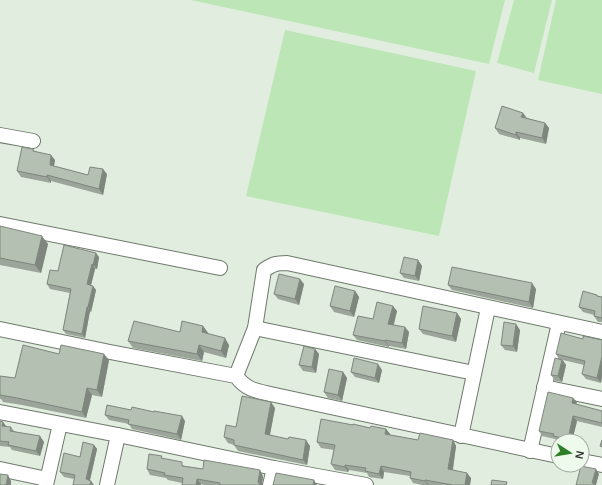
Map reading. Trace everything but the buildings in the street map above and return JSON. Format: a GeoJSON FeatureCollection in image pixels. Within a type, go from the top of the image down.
{"type":"FeatureCollection","features":[{"type":"Feature","properties":{"kind":"street"},"geometry":{"type":"LineString","coordinates":[[0,135],[33,141]]}},
{"type":"Feature","properties":{"kind":"street"},"geometry":{"type":"LineString","coordinates":[[0,224],[220,268]]}},
{"type":"Feature","properties":{"kind":"street"},"geometry":{"type":"LineString","coordinates":[[236,376],[255,328],[264,270],[277,263],[286,263],[602,332]]}},
{"type":"Feature","properties":{"kind":"street"},"geometry":{"type":"LineString","coordinates":[[461,436],[488,308]]}},
{"type":"Feature","properties":{"kind":"street"},"geometry":{"type":"LineString","coordinates":[[530,451],[559,323]]}},
{"type":"Feature","properties":{"kind":"street"},"geometry":{"type":"LineString","coordinates":[[255,328],[474,373]]}},
{"type":"Feature","properties":{"kind":"street"},"geometry":{"type":"LineString","coordinates":[[0,329],[236,376],[244,385],[252,389],[275,395],[550,455]]}},
{"type":"Feature","properties":{"kind":"street"},"geometry":{"type":"LineString","coordinates":[[544,387],[602,399]]}},
{"type":"Feature","properties":{"kind":"street"},"geometry":{"type":"LineString","coordinates":[[0,412],[274,468],[330,482],[366,485]]}},
{"type":"Feature","properties":{"kind":"street"},"geometry":{"type":"LineString","coordinates":[[0,469],[47,482],[60,424]]}},
{"type":"Feature","properties":{"kind":"street"},"geometry":{"type":"LineString","coordinates":[[107,485],[118,436]]}},
{"type":"Feature","properties":{"kind":"street"},"geometry":{"type":"LineString","coordinates":[[590,463],[602,465]]}},
{"type":"Feature","properties":{"kind":"street"},"geometry":{"type":"LineString","coordinates":[[270,485],[274,468]]}},
{"type":"Feature","properties":{"kind":"green space"},"geometry":{"type":"Polygon","coordinates":[[[191,0],[505,0],[489,64],[191,0]]]}},
{"type":"Feature","properties":{"kind":"green space"},"geometry":{"type":"Polygon","coordinates":[[[514,0],[552,0],[534,73],[497,63],[514,0]]]}},
{"type":"Feature","properties":{"kind":"green space"},"geometry":{"type":"Polygon","coordinates":[[[556,0],[602,0],[602,94],[538,80],[556,0]]]}},
{"type":"Feature","properties":{"kind":"green space"},"geometry":{"type":"Polygon","coordinates":[[[285,30],[476,71],[439,236],[246,196],[285,30]]]}}]}
